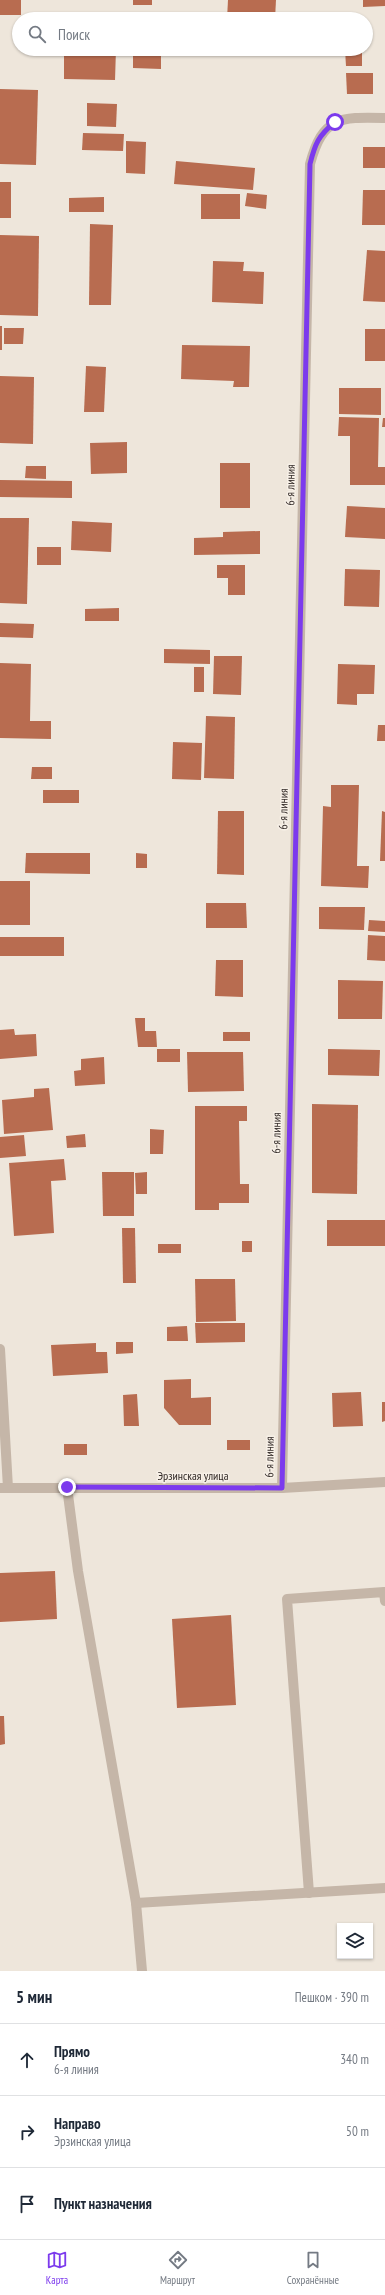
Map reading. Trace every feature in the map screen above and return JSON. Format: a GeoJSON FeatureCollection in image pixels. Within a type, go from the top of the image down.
{"type":"FeatureCollection","features":[{"type":"Feature","properties":{"kind":"street","name":"6-я линия"},"geometry":{"type":"LineString","coordinates":[[282,1488],[310,164],[314,148],[322,133],[335,122],[350,117],[385,118]]}},
{"type":"Feature","properties":{"kind":"street"},"geometry":{"type":"LineString","coordinates":[[0,1349],[4,1488]]}},
{"type":"Feature","properties":{"kind":"street","name":"Эрзинская улица"},"geometry":{"type":"LineString","coordinates":[[4,1488],[282,1488],[385,1482]]}},
{"type":"Feature","properties":{"kind":"street"},"geometry":{"type":"LineString","coordinates":[[67,1487],[78,1571],[136,1903],[142,1971]]}},
{"type":"Feature","properties":{"kind":"street"},"geometry":{"type":"LineString","coordinates":[[309,1893],[287,1599],[384,1592],[385,1601]]}},
{"type":"Feature","properties":{"kind":"street"},"geometry":{"type":"LineString","coordinates":[[136,1903],[385,1888]]}},
{"type":"Feature","properties":{"kind":"building"},"geometry":{"type":"Polygon","coordinates":[[[0,0],[21,0],[21,12],[12,12],[12,15],[0,15],[0,0]]]}},
{"type":"Feature","properties":{"kind":"building"},"geometry":{"type":"Polygon","coordinates":[[[133,0],[152,0],[152,5],[133,5],[133,0]]]}},
{"type":"Feature","properties":{"kind":"building"},"geometry":{"type":"Polygon","coordinates":[[[228,0],[276,0],[275,12],[227,12],[228,0]]]}},
{"type":"Feature","properties":{"kind":"building"},"geometry":{"type":"Polygon","coordinates":[[[363,0],[385,0],[385,6],[363,7],[363,0]]]}},
{"type":"Feature","properties":{"kind":"building"},"geometry":{"type":"Polygon","coordinates":[[[64,56],[116,56],[115,80],[64,79],[64,56]]]}},
{"type":"Feature","properties":{"kind":"building"},"geometry":{"type":"Polygon","coordinates":[[[133,56],[161,56],[161,69],[133,68],[133,56]]]}},
{"type":"Feature","properties":{"kind":"building"},"geometry":{"type":"Polygon","coordinates":[[[345,56],[362,56],[362,66],[346,66],[345,56]]]}},
{"type":"Feature","properties":{"kind":"building"},"geometry":{"type":"Polygon","coordinates":[[[346,73],[373,73],[373,94],[347,94],[346,73]]]}},
{"type":"Feature","properties":{"kind":"building"},"geometry":{"type":"Polygon","coordinates":[[[0,89],[38,90],[36,165],[0,164],[0,89]]]}},
{"type":"Feature","properties":{"kind":"building"},"geometry":{"type":"Polygon","coordinates":[[[87,103],[117,104],[116,127],[87,126],[87,103]]]}},
{"type":"Feature","properties":{"kind":"building"},"geometry":{"type":"Polygon","coordinates":[[[83,133],[124,134],[123,151],[82,150],[83,133]]]}},
{"type":"Feature","properties":{"kind":"building"},"geometry":{"type":"Polygon","coordinates":[[[126,141],[146,142],[145,174],[126,173],[126,141]]]}},
{"type":"Feature","properties":{"kind":"building"},"geometry":{"type":"Polygon","coordinates":[[[363,147],[385,147],[385,168],[363,168],[363,147]]]}},
{"type":"Feature","properties":{"kind":"building"},"geometry":{"type":"Polygon","coordinates":[[[176,161],[255,168],[253,190],[174,184],[176,161]]]}},
{"type":"Feature","properties":{"kind":"building"},"geometry":{"type":"Polygon","coordinates":[[[0,182],[11,182],[11,218],[0,218],[0,182]]]}},
{"type":"Feature","properties":{"kind":"building"},"geometry":{"type":"Polygon","coordinates":[[[363,190],[385,190],[385,225],[362,225],[363,190]]]}},
{"type":"Feature","properties":{"kind":"building"},"geometry":{"type":"Polygon","coordinates":[[[247,193],[267,195],[266,209],[245,206],[247,193]]]}},
{"type":"Feature","properties":{"kind":"building"},"geometry":{"type":"Polygon","coordinates":[[[201,194],[240,194],[240,219],[201,219],[201,194]]]}},
{"type":"Feature","properties":{"kind":"building"},"geometry":{"type":"Polygon","coordinates":[[[104,197],[104,212],[69,212],[69,198],[104,197]]]}},
{"type":"Feature","properties":{"kind":"building"},"geometry":{"type":"Polygon","coordinates":[[[90,224],[113,225],[111,305],[89,305],[90,224]]]}},
{"type":"Feature","properties":{"kind":"building"},"geometry":{"type":"Polygon","coordinates":[[[0,235],[39,236],[38,316],[0,315],[0,235]]]}},
{"type":"Feature","properties":{"kind":"building"},"geometry":{"type":"Polygon","coordinates":[[[367,250],[385,251],[385,302],[363,301],[367,250]]]}},
{"type":"Feature","properties":{"kind":"building"},"geometry":{"type":"Polygon","coordinates":[[[213,261],[244,262],[243,271],[264,272],[263,304],[212,302],[213,261]]]}},
{"type":"Feature","properties":{"kind":"building"},"geometry":{"type":"Polygon","coordinates":[[[0,326],[2,326],[2,350],[0,350],[0,326]]]}},
{"type":"Feature","properties":{"kind":"building"},"geometry":{"type":"Polygon","coordinates":[[[4,328],[24,328],[23,344],[4,344],[4,328]]]}},
{"type":"Feature","properties":{"kind":"building"},"geometry":{"type":"Polygon","coordinates":[[[365,329],[385,329],[385,361],[365,361],[365,329]]]}},
{"type":"Feature","properties":{"kind":"building"},"geometry":{"type":"Polygon","coordinates":[[[182,345],[250,346],[249,387],[233,387],[234,381],[181,379],[182,345]]]}},
{"type":"Feature","properties":{"kind":"building"},"geometry":{"type":"Polygon","coordinates":[[[86,366],[106,367],[104,412],[84,412],[86,366]]]}},
{"type":"Feature","properties":{"kind":"building"},"geometry":{"type":"Polygon","coordinates":[[[0,376],[34,377],[33,444],[0,443],[0,376]]]}},
{"type":"Feature","properties":{"kind":"building"},"geometry":{"type":"Polygon","coordinates":[[[339,388],[381,388],[381,415],[339,414],[339,388]]]}},
{"type":"Feature","properties":{"kind":"building"},"geometry":{"type":"Polygon","coordinates":[[[339,417],[379,418],[378,467],[385,467],[385,485],[350,485],[350,436],[338,436],[339,417]]]}},
{"type":"Feature","properties":{"kind":"building"},"geometry":{"type":"Polygon","coordinates":[[[383,418],[385,418],[385,427],[382,427],[383,418]]]}},
{"type":"Feature","properties":{"kind":"building"},"geometry":{"type":"Polygon","coordinates":[[[127,442],[127,473],[91,474],[90,443],[127,442]]]}},
{"type":"Feature","properties":{"kind":"building"},"geometry":{"type":"Polygon","coordinates":[[[220,463],[250,463],[250,508],[220,508],[220,463]]]}},
{"type":"Feature","properties":{"kind":"building"},"geometry":{"type":"Polygon","coordinates":[[[26,466],[46,466],[46,479],[25,478],[26,466]]]}},
{"type":"Feature","properties":{"kind":"building"},"geometry":{"type":"Polygon","coordinates":[[[0,480],[72,481],[72,498],[0,497],[0,480]]]}},
{"type":"Feature","properties":{"kind":"building"},"geometry":{"type":"Polygon","coordinates":[[[347,506],[385,508],[385,539],[345,537],[347,506]]]}},
{"type":"Feature","properties":{"kind":"building"},"geometry":{"type":"Polygon","coordinates":[[[0,518],[29,518],[27,604],[0,603],[0,518]]]}},
{"type":"Feature","properties":{"kind":"building"},"geometry":{"type":"Polygon","coordinates":[[[72,521],[112,523],[111,552],[71,550],[72,521]]]}},
{"type":"Feature","properties":{"kind":"building"},"geometry":{"type":"Polygon","coordinates":[[[260,531],[260,554],[194,555],[194,538],[223,537],[223,532],[260,531]]]}},
{"type":"Feature","properties":{"kind":"building"},"geometry":{"type":"Polygon","coordinates":[[[37,547],[61,547],[61,565],[37,565],[37,547]]]}},
{"type":"Feature","properties":{"kind":"building"},"geometry":{"type":"Polygon","coordinates":[[[217,565],[245,565],[245,595],[228,595],[228,578],[217,578],[217,565]]]}},
{"type":"Feature","properties":{"kind":"building"},"geometry":{"type":"Polygon","coordinates":[[[345,569],[380,570],[379,607],[344,606],[345,569]]]}},
{"type":"Feature","properties":{"kind":"building"},"geometry":{"type":"Polygon","coordinates":[[[119,608],[119,621],[85,621],[85,609],[119,608]]]}},
{"type":"Feature","properties":{"kind":"building"},"geometry":{"type":"Polygon","coordinates":[[[0,623],[34,624],[33,638],[0,637],[0,623]]]}},
{"type":"Feature","properties":{"kind":"building"},"geometry":{"type":"Polygon","coordinates":[[[164,649],[210,650],[210,664],[164,663],[164,649]]]}},
{"type":"Feature","properties":{"kind":"building"},"geometry":{"type":"Polygon","coordinates":[[[214,656],[242,656],[241,695],[213,694],[214,656]]]}},
{"type":"Feature","properties":{"kind":"building"},"geometry":{"type":"Polygon","coordinates":[[[0,663],[31,664],[30,721],[51,721],[51,739],[0,738],[0,663]]]}},
{"type":"Feature","properties":{"kind":"building"},"geometry":{"type":"Polygon","coordinates":[[[338,664],[375,665],[374,694],[357,694],[357,705],[337,704],[338,664]]]}},
{"type":"Feature","properties":{"kind":"building"},"geometry":{"type":"Polygon","coordinates":[[[194,667],[204,667],[204,692],[194,692],[194,667]]]}},
{"type":"Feature","properties":{"kind":"building"},"geometry":{"type":"Polygon","coordinates":[[[206,716],[235,717],[234,779],[204,778],[206,716]]]}},
{"type":"Feature","properties":{"kind":"building"},"geometry":{"type":"Polygon","coordinates":[[[378,725],[385,725],[385,741],[377,741],[378,725]]]}},
{"type":"Feature","properties":{"kind":"building"},"geometry":{"type":"Polygon","coordinates":[[[173,742],[202,743],[201,780],[172,779],[173,742]]]}},
{"type":"Feature","properties":{"kind":"building"},"geometry":{"type":"Polygon","coordinates":[[[32,767],[52,767],[52,779],[31,779],[32,767]]]}},
{"type":"Feature","properties":{"kind":"building"},"geometry":{"type":"Polygon","coordinates":[[[331,785],[359,785],[357,866],[369,866],[368,888],[321,886],[323,806],[331,807],[331,785]]]}},
{"type":"Feature","properties":{"kind":"building"},"geometry":{"type":"Polygon","coordinates":[[[43,790],[79,790],[79,803],[43,803],[43,790]]]}},
{"type":"Feature","properties":{"kind":"building"},"geometry":{"type":"Polygon","coordinates":[[[218,811],[244,811],[244,875],[217,874],[218,811]]]}},
{"type":"Feature","properties":{"kind":"building"},"geometry":{"type":"Polygon","coordinates":[[[382,811],[385,812],[385,861],[380,861],[382,811]]]}},
{"type":"Feature","properties":{"kind":"building"},"geometry":{"type":"Polygon","coordinates":[[[26,853],[90,853],[90,874],[25,873],[26,853]]]}},
{"type":"Feature","properties":{"kind":"building"},"geometry":{"type":"Polygon","coordinates":[[[136,853],[147,854],[147,868],[136,868],[136,853]]]}},
{"type":"Feature","properties":{"kind":"building"},"geometry":{"type":"Polygon","coordinates":[[[0,881],[30,881],[30,925],[0,925],[0,881]]]}},
{"type":"Feature","properties":{"kind":"building"},"geometry":{"type":"Polygon","coordinates":[[[206,903],[246,903],[247,928],[206,928],[206,903]]]}},
{"type":"Feature","properties":{"kind":"building"},"geometry":{"type":"Polygon","coordinates":[[[319,907],[365,907],[364,930],[319,929],[319,907]]]}},
{"type":"Feature","properties":{"kind":"building"},"geometry":{"type":"Polygon","coordinates":[[[369,920],[385,921],[385,932],[368,931],[369,920]]]}},
{"type":"Feature","properties":{"kind":"building"},"geometry":{"type":"Polygon","coordinates":[[[368,935],[385,936],[385,961],[367,960],[368,935]]]}},
{"type":"Feature","properties":{"kind":"building"},"geometry":{"type":"Polygon","coordinates":[[[0,937],[64,937],[64,956],[0,956],[0,937]]]}},
{"type":"Feature","properties":{"kind":"building"},"geometry":{"type":"Polygon","coordinates":[[[216,960],[243,960],[243,997],[215,996],[216,960]]]}},
{"type":"Feature","properties":{"kind":"building"},"geometry":{"type":"Polygon","coordinates":[[[338,980],[383,981],[382,1019],[338,1019],[338,980]]]}},
{"type":"Feature","properties":{"kind":"building"},"geometry":{"type":"Polygon","coordinates":[[[135,1018],[145,1018],[145,1031],[156,1031],[157,1047],[138,1047],[135,1018]]]}},
{"type":"Feature","properties":{"kind":"building"},"geometry":{"type":"Polygon","coordinates":[[[14,1029],[15,1035],[36,1034],[37,1056],[0,1059],[0,1030],[14,1029]]]}},
{"type":"Feature","properties":{"kind":"building"},"geometry":{"type":"Polygon","coordinates":[[[223,1032],[250,1032],[250,1041],[223,1041],[223,1032]]]}},
{"type":"Feature","properties":{"kind":"building"},"geometry":{"type":"Polygon","coordinates":[[[157,1049],[180,1049],[180,1062],[157,1062],[157,1049]]]}},
{"type":"Feature","properties":{"kind":"building"},"geometry":{"type":"Polygon","coordinates":[[[328,1049],[380,1050],[379,1076],[328,1075],[328,1049]]]}},
{"type":"Feature","properties":{"kind":"building"},"geometry":{"type":"Polygon","coordinates":[[[187,1052],[243,1052],[244,1091],[188,1092],[187,1052]]]}},
{"type":"Feature","properties":{"kind":"building"},"geometry":{"type":"Polygon","coordinates":[[[104,1057],[105,1084],[75,1086],[74,1071],[81,1070],[81,1059],[104,1057]]]}},
{"type":"Feature","properties":{"kind":"building"},"geometry":{"type":"Polygon","coordinates":[[[49,1088],[53,1130],[4,1134],[2,1100],[34,1097],[34,1089],[49,1088]]]}},
{"type":"Feature","properties":{"kind":"building"},"geometry":{"type":"Polygon","coordinates":[[[312,1104],[358,1105],[357,1194],[312,1193],[312,1104]]]}},
{"type":"Feature","properties":{"kind":"building"},"geometry":{"type":"Polygon","coordinates":[[[195,1106],[247,1106],[247,1121],[239,1121],[240,1184],[249,1184],[249,1203],[219,1203],[219,1210],[195,1210],[195,1106]]]}},
{"type":"Feature","properties":{"kind":"building"},"geometry":{"type":"Polygon","coordinates":[[[150,1129],[164,1130],[163,1154],[150,1154],[150,1129]]]}},
{"type":"Feature","properties":{"kind":"building"},"geometry":{"type":"Polygon","coordinates":[[[85,1134],[86,1147],[67,1148],[66,1136],[85,1134]]]}},
{"type":"Feature","properties":{"kind":"building"},"geometry":{"type":"Polygon","coordinates":[[[24,1135],[26,1156],[0,1158],[0,1137],[24,1135]]]}},
{"type":"Feature","properties":{"kind":"building"},"geometry":{"type":"Polygon","coordinates":[[[64,1159],[66,1180],[51,1181],[54,1233],[14,1236],[9,1163],[64,1159]]]}},
{"type":"Feature","properties":{"kind":"building"},"geometry":{"type":"Polygon","coordinates":[[[102,1172],[134,1172],[134,1216],[103,1216],[102,1172]]]}},
{"type":"Feature","properties":{"kind":"building"},"geometry":{"type":"Polygon","coordinates":[[[147,1172],[147,1194],[136,1194],[135,1173],[147,1172]]]}},
{"type":"Feature","properties":{"kind":"building"},"geometry":{"type":"Polygon","coordinates":[[[327,1220],[385,1220],[385,1246],[327,1246],[327,1220]]]}},
{"type":"Feature","properties":{"kind":"building"},"geometry":{"type":"Polygon","coordinates":[[[122,1228],[135,1228],[136,1283],[123,1283],[122,1228]]]}},
{"type":"Feature","properties":{"kind":"building"},"geometry":{"type":"Polygon","coordinates":[[[242,1241],[252,1241],[252,1252],[242,1252],[242,1241]]]}},
{"type":"Feature","properties":{"kind":"building"},"geometry":{"type":"Polygon","coordinates":[[[158,1244],[181,1244],[181,1253],[158,1253],[158,1244]]]}},
{"type":"Feature","properties":{"kind":"building"},"geometry":{"type":"Polygon","coordinates":[[[195,1279],[235,1279],[236,1321],[196,1322],[195,1279]]]}},
{"type":"Feature","properties":{"kind":"building"},"geometry":{"type":"Polygon","coordinates":[[[195,1323],[245,1323],[245,1342],[196,1343],[195,1323]]]}},
{"type":"Feature","properties":{"kind":"building"},"geometry":{"type":"Polygon","coordinates":[[[187,1326],[188,1341],[167,1341],[167,1327],[187,1326]]]}},
{"type":"Feature","properties":{"kind":"building"},"geometry":{"type":"Polygon","coordinates":[[[116,1342],[133,1342],[133,1353],[116,1354],[116,1342]]]}},
{"type":"Feature","properties":{"kind":"building"},"geometry":{"type":"Polygon","coordinates":[[[96,1343],[96,1352],[107,1352],[108,1373],[53,1376],[51,1345],[96,1343]]]}},
{"type":"Feature","properties":{"kind":"building"},"geometry":{"type":"Polygon","coordinates":[[[191,1379],[191,1398],[211,1397],[211,1425],[179,1425],[164,1408],[164,1380],[191,1379]]]}},
{"type":"Feature","properties":{"kind":"building"},"geometry":{"type":"Polygon","coordinates":[[[361,1392],[363,1426],[333,1427],[332,1393],[361,1392]]]}},
{"type":"Feature","properties":{"kind":"building"},"geometry":{"type":"Polygon","coordinates":[[[137,1394],[139,1426],[124,1426],[123,1395],[137,1394]]]}},
{"type":"Feature","properties":{"kind":"building"},"geometry":{"type":"Polygon","coordinates":[[[382,1402],[385,1402],[385,1421],[382,1422],[382,1402]]]}},
{"type":"Feature","properties":{"kind":"building"},"geometry":{"type":"Polygon","coordinates":[[[227,1440],[250,1440],[250,1450],[227,1450],[227,1440]]]}},
{"type":"Feature","properties":{"kind":"building"},"geometry":{"type":"Polygon","coordinates":[[[64,1444],[87,1444],[87,1455],[64,1455],[64,1444]]]}},
{"type":"Feature","properties":{"kind":"building"},"geometry":{"type":"Polygon","coordinates":[[[55,1571],[57,1619],[0,1622],[0,1573],[55,1571]]]}},
{"type":"Feature","properties":{"kind":"building"},"geometry":{"type":"Polygon","coordinates":[[[231,1615],[236,1705],[177,1708],[172,1619],[231,1615]]]}},
{"type":"Feature","properties":{"kind":"building"},"geometry":{"type":"Polygon","coordinates":[[[0,1716],[4,1716],[5,1744],[0,1745],[0,1716]]]}},
{"type":"Feature","properties":{"kind":"route"},"geometry":{"type":"LineString","coordinates":[[67,1487],[282,1488],[310,164],[314,148],[322,133],[335,122]]}}]}
